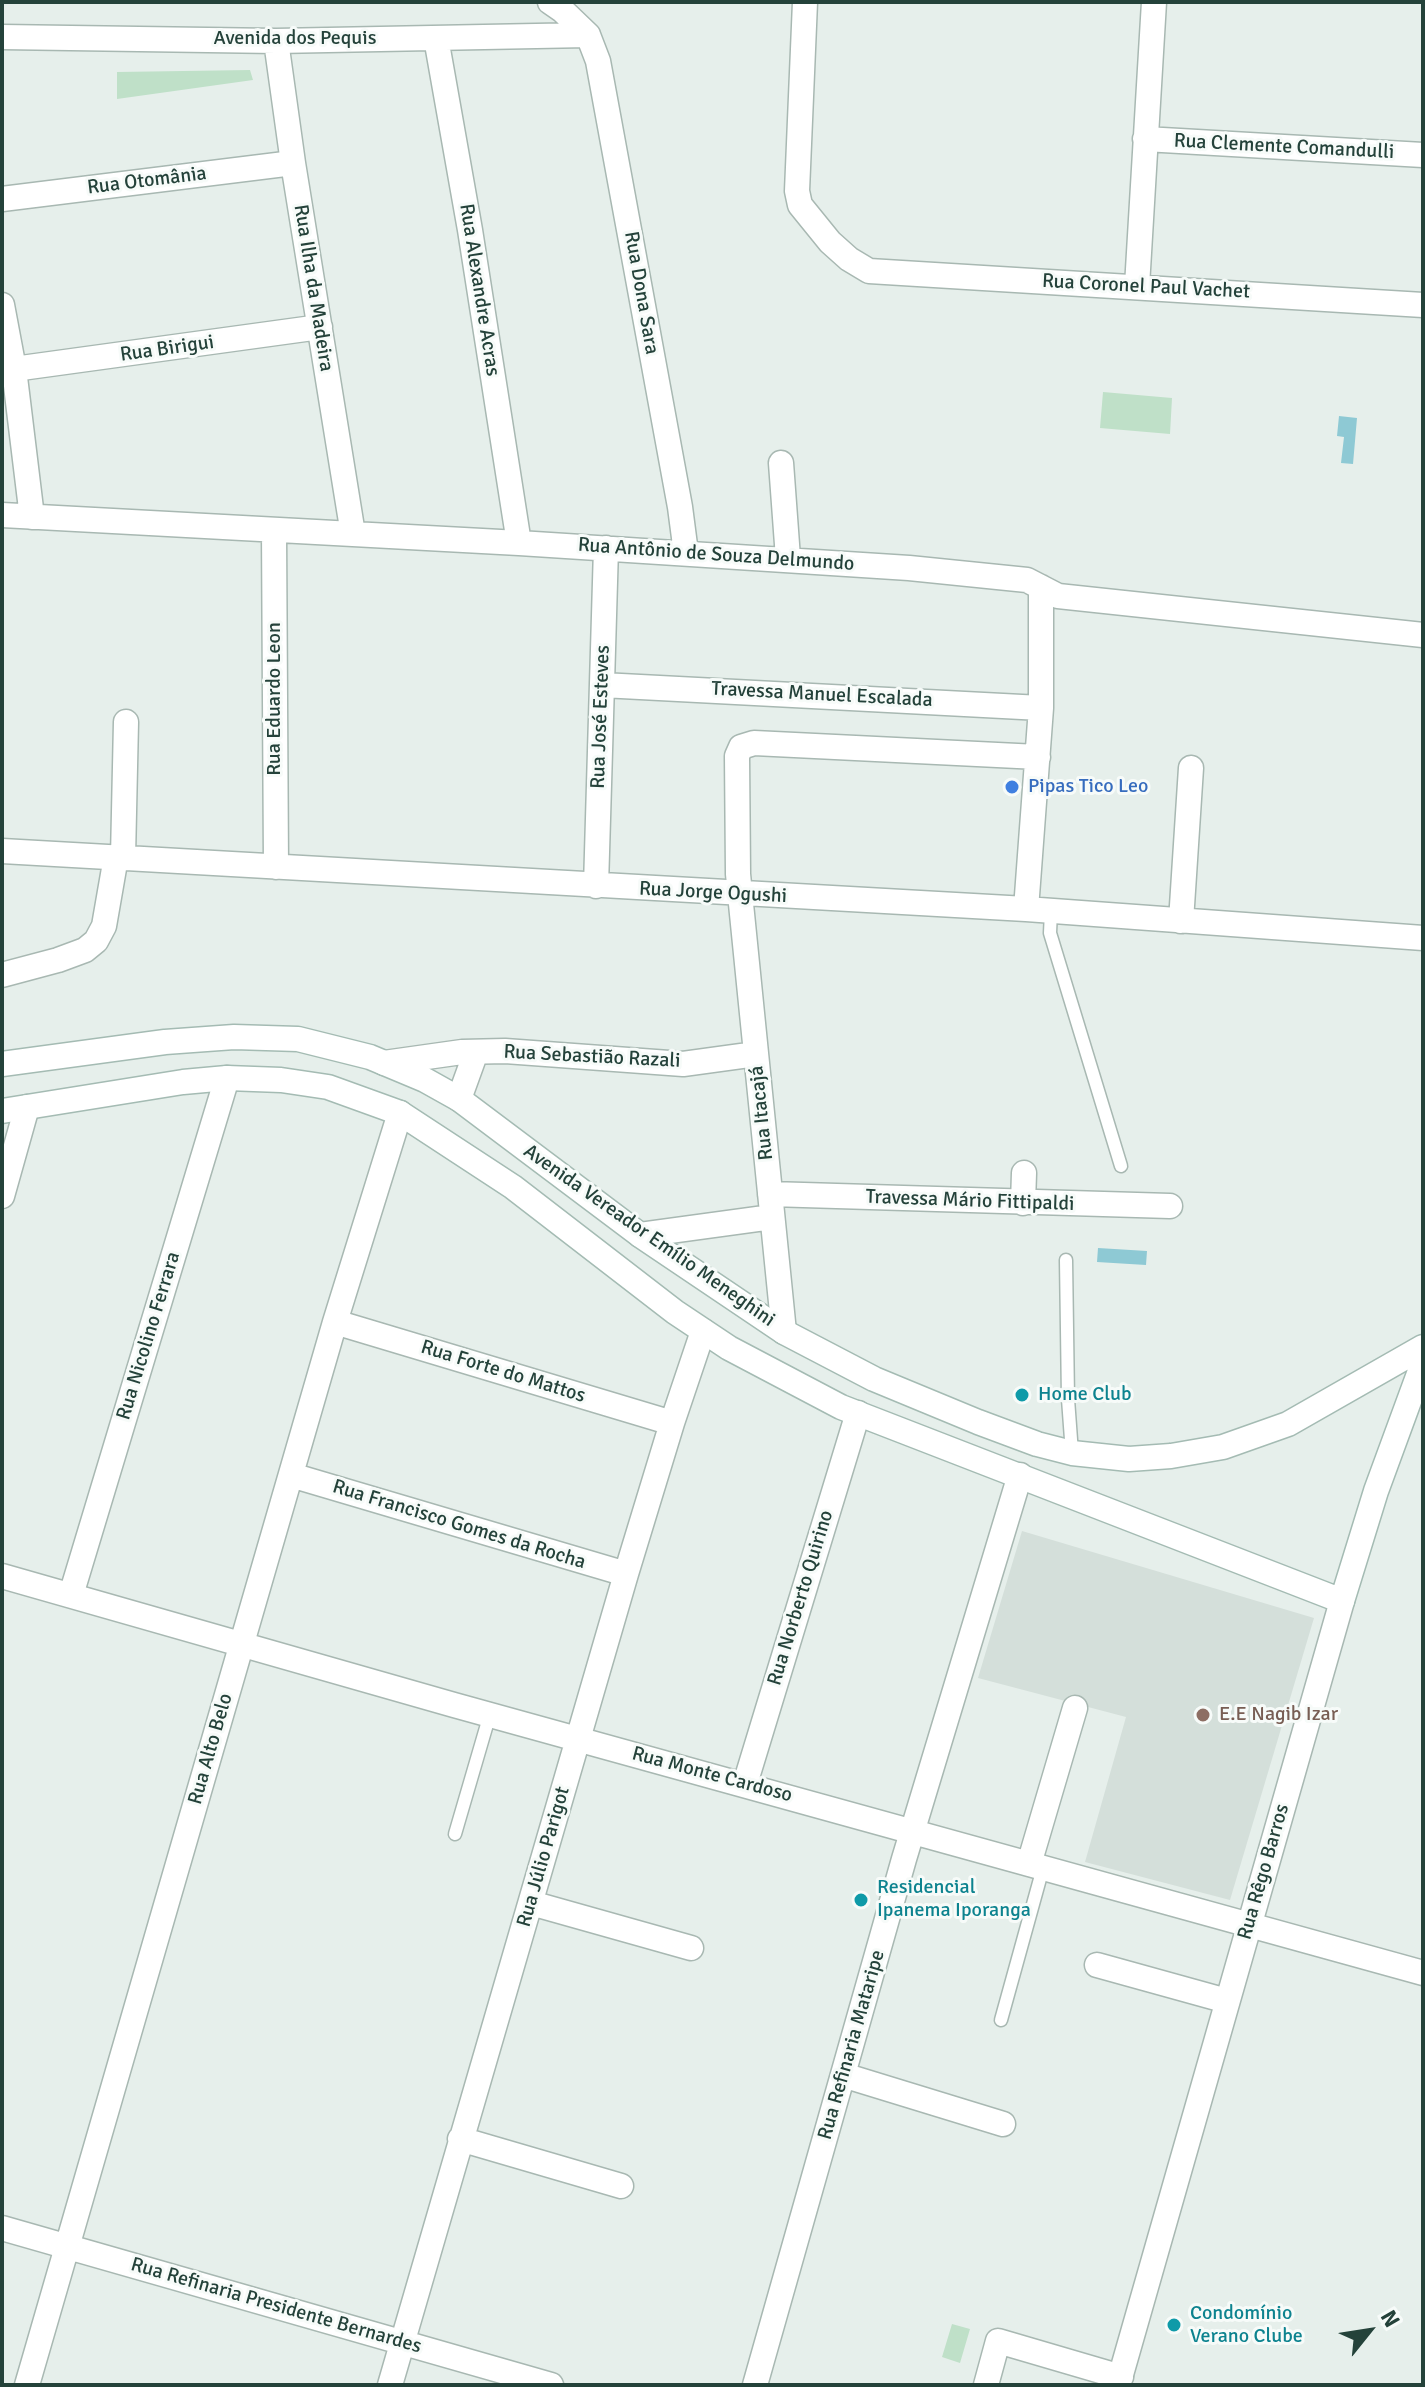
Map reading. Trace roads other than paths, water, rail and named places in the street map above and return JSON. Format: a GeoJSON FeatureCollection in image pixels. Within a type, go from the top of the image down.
{"type":"FeatureCollection","features":[{"type":"Feature","properties":{"kind":"street"},"geometry":{"type":"LineString","coordinates":[[550,2],[588,35]]}},
{"type":"Feature","properties":{"kind":"street","name":"Rua Coronel Paul Vachet"},"geometry":{"type":"LineString","coordinates":[[805,2],[797,191],[800,205],[830,242],[869,271],[1423,305]]}},
{"type":"Feature","properties":{"kind":"street"},"geometry":{"type":"LineString","coordinates":[[1137,286],[1154,2]]}},
{"type":"Feature","properties":{"kind":"street","name":"Avenida dos Pequis"},"geometry":{"type":"LineString","coordinates":[[2,37],[276,41],[588,35]]}},
{"type":"Feature","properties":{"kind":"street","name":"Rua Dona Sara"},"geometry":{"type":"LineString","coordinates":[[588,35],[598,61],[686,553]]}},
{"type":"Feature","properties":{"kind":"street","name":"Rua Alexandre Acras"},"geometry":{"type":"LineString","coordinates":[[436,38],[470,230],[519,543]]}},
{"type":"Feature","properties":{"kind":"street","name":"Rua Ilha da Madeira"},"geometry":{"type":"LineString","coordinates":[[276,41],[353,534]]}},
{"type":"Feature","properties":{"kind":"street","name":"Rua Clemente Comandulli"},"geometry":{"type":"LineString","coordinates":[[1145,139],[1423,155]]}},
{"type":"Feature","properties":{"kind":"street","name":"Rua Otomânia"},"geometry":{"type":"LineString","coordinates":[[2,199],[293,163]]}},
{"type":"Feature","properties":{"kind":"street"},"geometry":{"type":"LineString","coordinates":[[2,305],[14,369],[32,517]]}},
{"type":"Feature","properties":{"kind":"street","name":"Rua Birigui"},"geometry":{"type":"LineString","coordinates":[[14,369],[320,327]]}},
{"type":"Feature","properties":{"kind":"street"},"geometry":{"type":"LineString","coordinates":[[781,463],[788,558]]}},
{"type":"Feature","properties":{"kind":"street","name":"Rua Antônio de Souza Delmundo"},"geometry":{"type":"LineString","coordinates":[[2,515],[788,558],[1027,580],[1058,596],[1423,635]]}},
{"type":"Feature","properties":{"kind":"street","name":"Rua Eduardo Leon"},"geometry":{"type":"LineString","coordinates":[[274,531],[276,867]]}},
{"type":"Feature","properties":{"kind":"street","name":"Rua José Esteves"},"geometry":{"type":"LineString","coordinates":[[596,886],[606,548]]}},
{"type":"Feature","properties":{"kind":"street"},"geometry":{"type":"LineString","coordinates":[[1026,909],[1041,708],[1041,587]]}},
{"type":"Feature","properties":{"kind":"street","name":"Travessa Manuel Escalada"},"geometry":{"type":"LineString","coordinates":[[602,685],[1041,708]]}},
{"type":"Feature","properties":{"kind":"street"},"geometry":{"type":"LineString","coordinates":[[2,975],[85,950],[96,941],[104,926],[120,857],[126,722]]}},
{"type":"Feature","properties":{"kind":"street","name":"Rua Itacajá"},"geometry":{"type":"LineString","coordinates":[[784,1332],[740,894],[737,756],[741,747],[747,744],[1038,757]]}},
{"type":"Feature","properties":{"kind":"street"},"geometry":{"type":"LineString","coordinates":[[1181,921],[1191,768]]}},
{"type":"Feature","properties":{"kind":"street","name":"Rua Jorge Ogushi"},"geometry":{"type":"LineString","coordinates":[[2,851],[1026,909],[1423,938]]}},
{"type":"Feature","properties":{"kind":"street","name":"Avenida Vereador Emílio Meneghini"},"geometry":{"type":"LineString","coordinates":[[2,1064],[165,1042],[234,1037],[298,1039],[370,1057],[425,1080],[459,1099],[640,1235],[784,1332],[874,1379],[1037,1444],[1072,1453],[1129,1459],[1223,1447],[1288,1424],[1423,1347]]}},
{"type":"Feature","properties":{"kind":"street","name":"Rua Sebastião Razali"},"geometry":{"type":"LineString","coordinates":[[384,1063],[435,1055],[505,1051],[683,1064],[756,1054]]}},
{"type":"Feature","properties":{"kind":"street","name":"Rua Sebastião Razali"},"geometry":{"type":"LineString","coordinates":[[459,1099],[476,1052]]}},
{"type":"Feature","properties":{"kind":"street","name":"Avenida Vereador Emílio Meneghini"},"geometry":{"type":"LineString","coordinates":[[2,1111],[227,1078],[281,1080],[328,1087],[400,1113],[513,1187],[618,1270],[729,1348],[858,1413],[1342,1601]]}},
{"type":"Feature","properties":{"kind":"street","name":"Rua Nicolino Ferrara"},"geometry":{"type":"LineString","coordinates":[[71,1595],[227,1078]]}},
{"type":"Feature","properties":{"kind":"street"},"geometry":{"type":"LineString","coordinates":[[2,1196],[27,1107]]}},
{"type":"Feature","properties":{"kind":"street","name":"Rua Alto Belo"},"geometry":{"type":"LineString","coordinates":[[27,2385],[335,1322],[400,1113]]}},
{"type":"Feature","properties":{"kind":"street"},"geometry":{"type":"LineString","coordinates":[[1023,1203],[1024,1173]]}},
{"type":"Feature","properties":{"kind":"street","name":"Travessa Mário Fittipaldi"},"geometry":{"type":"LineString","coordinates":[[640,1235],[771,1206],[1023,1203],[1170,1206]]}},
{"type":"Feature","properties":{"kind":"street","name":"Rua Forte do Mattos"},"geometry":{"type":"LineString","coordinates":[[335,1322],[672,1423]]}},
{"type":"Feature","properties":{"kind":"street","name":"Rua Júlio Parigot"},"geometry":{"type":"LineString","coordinates":[[390,2385],[626,1574],[703,1331]]}},
{"type":"Feature","properties":{"kind":"street","name":"Rua Rêgo Barros"},"geometry":{"type":"LineString","coordinates":[[1120,2381],[1342,1601],[1376,1491],[1423,1363]]}},
{"type":"Feature","properties":{"kind":"street","name":"Rua Norberto Quirino"},"geometry":{"type":"LineString","coordinates":[[745,1784],[858,1413]]}},
{"type":"Feature","properties":{"kind":"street","name":"Rua Francisco Gomes da Rocha"},"geometry":{"type":"LineString","coordinates":[[291,1475],[626,1574]]}},
{"type":"Feature","properties":{"kind":"street","name":"Rua Refinaria Mataripe"},"geometry":{"type":"LineString","coordinates":[[755,2385],[913,1831],[1020,1475]]}},
{"type":"Feature","properties":{"kind":"street","name":"Rua Monte Cardoso"},"geometry":{"type":"LineString","coordinates":[[2,1576],[1423,1973]]}},
{"type":"Feature","properties":{"kind":"street"},"geometry":{"type":"LineString","coordinates":[[1036,1866],[1075,1708]]}},
{"type":"Feature","properties":{"kind":"street"},"geometry":{"type":"LineString","coordinates":[[531,1903],[691,1948]]}},
{"type":"Feature","properties":{"kind":"street"},"geometry":{"type":"LineString","coordinates":[[1097,1965],[1227,2001]]}},
{"type":"Feature","properties":{"kind":"street"},"geometry":{"type":"LineString","coordinates":[[843,2075],[1003,2124]]}},
{"type":"Feature","properties":{"kind":"street"},"geometry":{"type":"LineString","coordinates":[[460,2139],[621,2186]]}},
{"type":"Feature","properties":{"kind":"street","name":"Rua Refinaria Presidente Bernardes"},"geometry":{"type":"LineString","coordinates":[[2,2228],[551,2385]]}},
{"type":"Feature","properties":{"kind":"street"},"geometry":{"type":"LineString","coordinates":[[986,2385],[998,2341],[1120,2381]]}},
{"type":"Feature","properties":{"kind":"lane"},"geometry":{"type":"LineString","coordinates":[[1051,911],[1050,933],[1121,1166]]}},
{"type":"Feature","properties":{"kind":"lane"},"geometry":{"type":"LineString","coordinates":[[1066,1260],[1072,1453]]}},
{"type":"Feature","properties":{"kind":"lane"},"geometry":{"type":"LineString","coordinates":[[455,1834],[490,1714]]}},
{"type":"Feature","properties":{"kind":"lane"},"geometry":{"type":"LineString","coordinates":[[1001,2020],[1036,1866]]}},
{"type":"Feature","properties":{"kind":"water"},"geometry":{"type":"Polygon","coordinates":[[[1339,416],[1357,418],[1353,464],[1341,463],[1344,437],[1337,436],[1339,416]]]}},
{"type":"Feature","properties":{"kind":"water"},"geometry":{"type":"Polygon","coordinates":[[[1098,1248],[1147,1251],[1146,1265],[1097,1262],[1098,1248]]]}},
{"type":"Feature","properties":{"kind":"place","name":"Pipas Tico Leo"},"geometry":{"type":"Point","coordinates":[1012,787]}},
{"type":"Feature","properties":{"kind":"place","name":"Home Club"},"geometry":{"type":"Point","coordinates":[1022,1395]}},
{"type":"Feature","properties":{"kind":"place","name":"E.E Nagib Izar"},"geometry":{"type":"Point","coordinates":[1203,1715]}},
{"type":"Feature","properties":{"kind":"place","name":"Residencial Ipanema Iporanga"},"geometry":{"type":"Point","coordinates":[861,1900]}},
{"type":"Feature","properties":{"kind":"place","name":"Condomínio Verano Clube"},"geometry":{"type":"Point","coordinates":[1174,2325]}}]}
